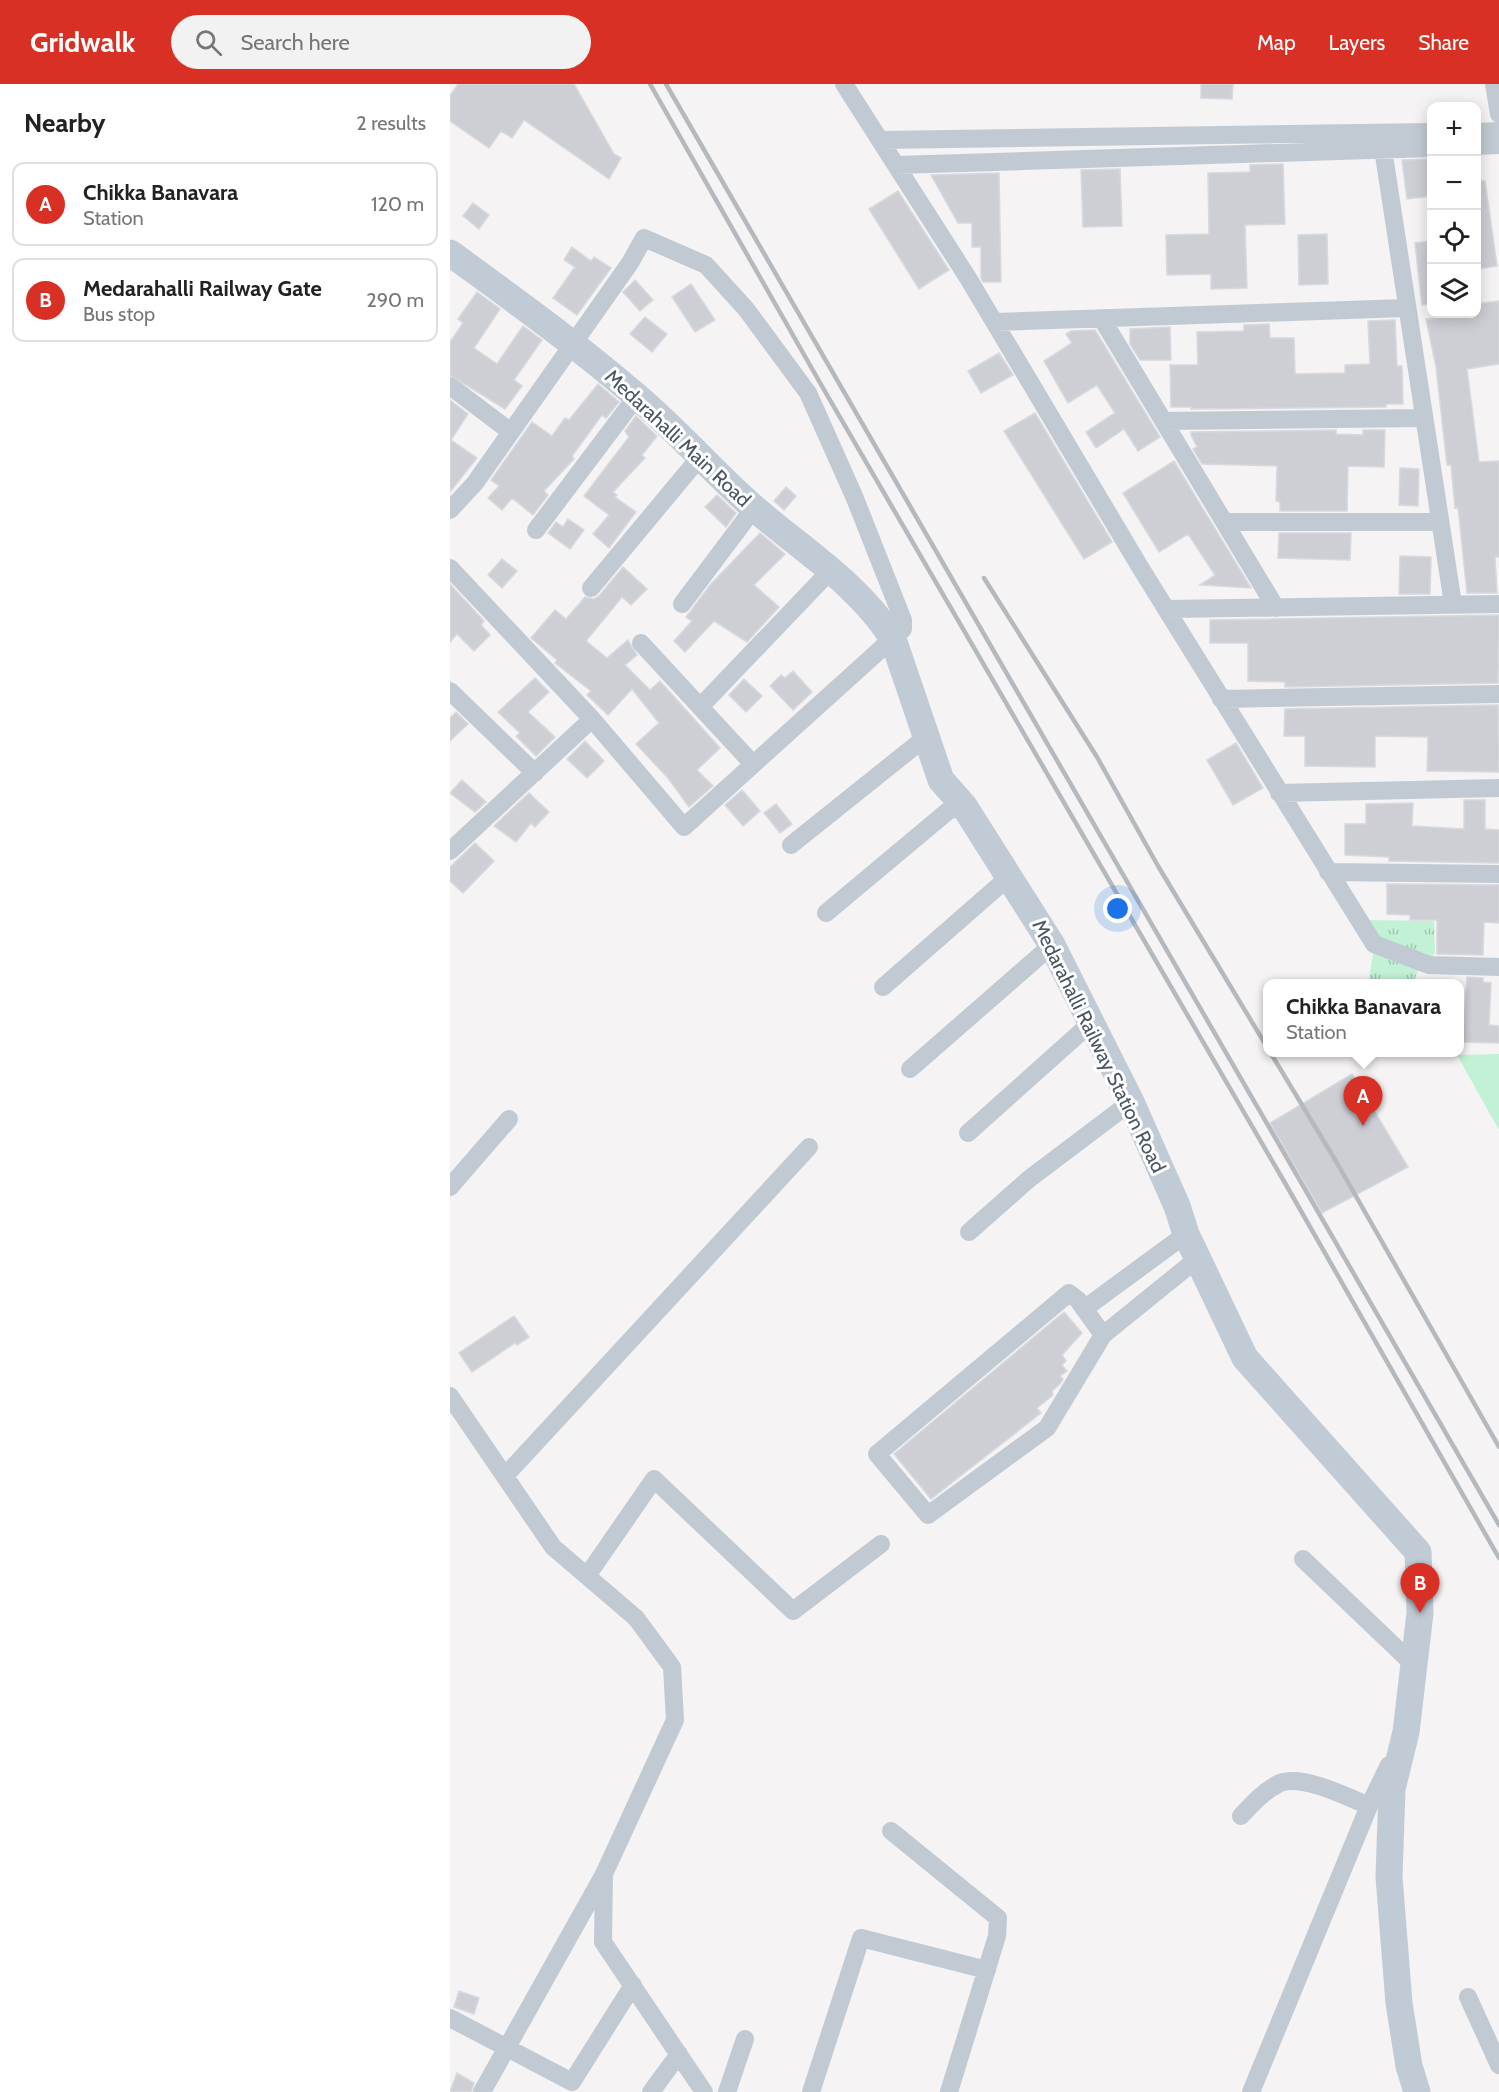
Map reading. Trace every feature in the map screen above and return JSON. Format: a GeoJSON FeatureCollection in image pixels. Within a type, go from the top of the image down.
{"type":"FeatureCollection","features":[{"type":"Feature","properties":{"kind":"street"},"geometry":{"type":"LineString","coordinates":[[843,84],[994,322],[1166,609],[1374,944],[1429,965],[1499,967]]}},
{"type":"Feature","properties":{"kind":"street"},"geometry":{"type":"LineString","coordinates":[[1494,84],[1499,114]]}},
{"type":"Feature","properties":{"kind":"street"},"geometry":{"type":"LineString","coordinates":[[1481,132],[1499,131]]}},
{"type":"Feature","properties":{"kind":"street"},"geometry":{"type":"LineString","coordinates":[[880,140],[1427,132]]}},
{"type":"Feature","properties":{"kind":"street"},"geometry":{"type":"LineString","coordinates":[[1481,146],[1499,145]]}},
{"type":"Feature","properties":{"kind":"street"},"geometry":{"type":"LineString","coordinates":[[896,165],[1427,148]]}},
{"type":"Feature","properties":{"kind":"street"},"geometry":{"type":"LineString","coordinates":[[1383,149],[1453,604]]}},
{"type":"Feature","properties":{"kind":"street"},"geometry":{"type":"LineString","coordinates":[[450,510],[475,483],[630,263],[644,238],[706,265],[746,309],[808,393],[854,496],[903,620],[903,629],[684,826],[592,718],[450,568]]}},
{"type":"Feature","properties":{"kind":"street","name":"Medarahalli Main Road"},"geometry":{"type":"LineString","coordinates":[[450,253],[572,343],[637,396],[754,508],[831,570],[886,627],[893,639]]}},
{"type":"Feature","properties":{"kind":"street"},"geometry":{"type":"LineString","coordinates":[[994,322],[1406,308]]}},
{"type":"Feature","properties":{"kind":"street"},"geometry":{"type":"LineString","coordinates":[[1102,319],[1276,608]]}},
{"type":"Feature","properties":{"kind":"street"},"geometry":{"type":"LineString","coordinates":[[450,386],[511,432]]}},
{"type":"Feature","properties":{"kind":"street"},"geometry":{"type":"LineString","coordinates":[[536,530],[637,396]]}},
{"type":"Feature","properties":{"kind":"street"},"geometry":{"type":"LineString","coordinates":[[1164,421],[1424,418]]}},
{"type":"Feature","properties":{"kind":"street"},"geometry":{"type":"LineString","coordinates":[[591,588],[700,457]]}},
{"type":"Feature","properties":{"kind":"street"},"geometry":{"type":"LineString","coordinates":[[682,604],[754,508]]}},
{"type":"Feature","properties":{"kind":"street"},"geometry":{"type":"LineString","coordinates":[[1225,522],[1440,522]]}},
{"type":"Feature","properties":{"kind":"street"},"geometry":{"type":"LineString","coordinates":[[700,706],[831,570]]}},
{"type":"Feature","properties":{"kind":"street"},"geometry":{"type":"LineString","coordinates":[[1166,609],[1499,604]]}},
{"type":"Feature","properties":{"kind":"street","name":"Medarahalli Railway Station Road"},"geometry":{"type":"LineString","coordinates":[[893,639],[940,780],[964,806],[1052,945],[1131,1102],[1177,1206],[1185,1234],[1245,1358],[1418,1552],[1420,1612],[1406,1732],[1392,1789],[1389,1877],[1399,2003],[1409,2066],[1417,2092]]}},
{"type":"Feature","properties":{"kind":"street"},"geometry":{"type":"LineString","coordinates":[[641,643],[753,764]]}},
{"type":"Feature","properties":{"kind":"street"},"geometry":{"type":"LineString","coordinates":[[450,692],[535,773]]}},
{"type":"Feature","properties":{"kind":"street"},"geometry":{"type":"LineString","coordinates":[[1221,699],[1499,694]]}},
{"type":"Feature","properties":{"kind":"street"},"geometry":{"type":"LineString","coordinates":[[450,851],[592,718]]}},
{"type":"Feature","properties":{"kind":"street"},"geometry":{"type":"LineString","coordinates":[[790,845],[926,737]]}},
{"type":"Feature","properties":{"kind":"street"},"geometry":{"type":"LineString","coordinates":[[1279,793],[1499,788]]}},
{"type":"Feature","properties":{"kind":"street"},"geometry":{"type":"LineString","coordinates":[[826,913],[948,811],[964,806]]}},
{"type":"Feature","properties":{"kind":"street"},"geometry":{"type":"LineString","coordinates":[[1328,872],[1499,874]]}},
{"type":"Feature","properties":{"kind":"street"},"geometry":{"type":"LineString","coordinates":[[883,987],[1010,876]]}},
{"type":"Feature","properties":{"kind":"street"},"geometry":{"type":"LineString","coordinates":[[910,1069],[1052,945]]}},
{"type":"Feature","properties":{"kind":"street"},"geometry":{"type":"LineString","coordinates":[[968,1133],[1092,1022]]}},
{"type":"Feature","properties":{"kind":"street"},"geometry":{"type":"LineString","coordinates":[[969,1232],[1029,1179],[1131,1102]]}},
{"type":"Feature","properties":{"kind":"street"},"geometry":{"type":"LineString","coordinates":[[450,1187],[509,1119]]}},
{"type":"Feature","properties":{"kind":"street"},"geometry":{"type":"LineString","coordinates":[[505,1476],[809,1147]]}},
{"type":"Feature","properties":{"kind":"street"},"geometry":{"type":"LineString","coordinates":[[1084,1309],[1185,1234]]}},
{"type":"Feature","properties":{"kind":"street"},"geometry":{"type":"LineString","coordinates":[[1103,1335],[1069,1293],[877,1454],[928,1515],[1047,1428],[1103,1335],[1197,1259]]}},
{"type":"Feature","properties":{"kind":"street"},"geometry":{"type":"LineString","coordinates":[[450,1396],[553,1547],[636,1618],[672,1667],[675,1720],[604,1874],[482,2092]]}},
{"type":"Feature","properties":{"kind":"street"},"geometry":{"type":"LineString","coordinates":[[587,1576],[654,1479],[793,1611],[881,1544]]}},
{"type":"Feature","properties":{"kind":"street"},"geometry":{"type":"LineString","coordinates":[[1304,1559],[1414,1665]]}},
{"type":"Feature","properties":{"kind":"street"},"geometry":{"type":"LineString","coordinates":[[1251,2092],[1369,1806],[1406,1732]]}},
{"type":"Feature","properties":{"kind":"street"},"geometry":{"type":"LineString","coordinates":[[1241,1816],[1255,1801],[1282,1783],[1304,1783],[1333,1791],[1369,1806]]}},
{"type":"Feature","properties":{"kind":"street"},"geometry":{"type":"LineString","coordinates":[[891,1830],[998,1918],[997,1936],[949,2092]]}},
{"type":"Feature","properties":{"kind":"street"},"geometry":{"type":"LineString","coordinates":[[604,1874],[603,1942],[704,2092]]}},
{"type":"Feature","properties":{"kind":"street"},"geometry":{"type":"LineString","coordinates":[[818,2090],[861,1938],[987,1970]]}},
{"type":"Feature","properties":{"kind":"street"},"geometry":{"type":"LineString","coordinates":[[450,2018],[572,2082],[633,1985]]}},
{"type":"Feature","properties":{"kind":"street"},"geometry":{"type":"LineString","coordinates":[[1468,1997],[1499,2065]]}},
{"type":"Feature","properties":{"kind":"street"},"geometry":{"type":"LineString","coordinates":[[727,2092],[745,2038]]}},
{"type":"Feature","properties":{"kind":"street"},"geometry":{"type":"LineString","coordinates":[[651,2092],[679,2054]]}},
{"type":"Feature","properties":{"kind":"green space"},"geometry":{"type":"Polygon","coordinates":[[[1362,920],[1434,921],[1435,953],[1428,962],[1376,942],[1362,920]]]}},
{"type":"Feature","properties":{"kind":"green space"},"geometry":{"type":"Polygon","coordinates":[[[1374,949],[1420,966],[1415,979],[1369,979],[1374,949]]]}},
{"type":"Feature","properties":{"kind":"green space"},"geometry":{"type":"Polygon","coordinates":[[[1499,1054],[1499,1130],[1458,1057],[1464,1057],[1464,1055],[1499,1054]]]}},
{"type":"Feature","properties":{"kind":"building"},"geometry":{"type":"Polygon","coordinates":[[[458,84],[574,84],[614,154],[621,158],[609,179],[524,120],[512,138],[501,131],[489,148],[450,121],[450,96],[458,84]]]}},
{"type":"Feature","properties":{"kind":"building"},"geometry":{"type":"Polygon","coordinates":[[[1201,84],[1233,84],[1232,99],[1201,98],[1201,84]]]}},
{"type":"Feature","properties":{"kind":"building"},"geometry":{"type":"Polygon","coordinates":[[[1427,159],[1427,196],[1407,199],[1402,160],[1427,159]]]}},
{"type":"Feature","properties":{"kind":"building"},"geometry":{"type":"Polygon","coordinates":[[[1283,164],[1285,224],[1245,225],[1247,288],[1211,289],[1211,274],[1167,275],[1166,235],[1209,234],[1208,173],[1250,172],[1250,165],[1283,164]]]}},
{"type":"Feature","properties":{"kind":"building"},"geometry":{"type":"Polygon","coordinates":[[[1120,169],[1122,226],[1083,227],[1081,170],[1120,169]]]}},
{"type":"Feature","properties":{"kind":"building"},"geometry":{"type":"Polygon","coordinates":[[[999,173],[1001,282],[983,282],[981,247],[972,247],[972,223],[958,223],[931,175],[999,173]]]}},
{"type":"Feature","properties":{"kind":"building"},"geometry":{"type":"Polygon","coordinates":[[[1481,181],[1485,181],[1497,266],[1481,268],[1481,181]]]}},
{"type":"Feature","properties":{"kind":"building"},"geometry":{"type":"Polygon","coordinates":[[[898,191],[949,270],[919,289],[869,209],[898,191]]]}},
{"type":"Feature","properties":{"kind":"building"},"geometry":{"type":"Polygon","coordinates":[[[473,203],[489,215],[479,229],[463,216],[473,203]]]}},
{"type":"Feature","properties":{"kind":"building"},"geometry":{"type":"Polygon","coordinates":[[[1327,234],[1328,284],[1299,285],[1298,235],[1327,234]]]}},
{"type":"Feature","properties":{"kind":"building"},"geometry":{"type":"Polygon","coordinates":[[[1427,242],[1427,304],[1422,305],[1415,243],[1427,242]]]}},
{"type":"Feature","properties":{"kind":"building"},"geometry":{"type":"Polygon","coordinates":[[[572,247],[591,261],[594,257],[611,268],[577,315],[553,298],[575,267],[564,260],[572,247]]]}},
{"type":"Feature","properties":{"kind":"building"},"geometry":{"type":"Polygon","coordinates":[[[635,280],[653,300],[640,311],[623,292],[635,280]]]}},
{"type":"Feature","properties":{"kind":"building"},"geometry":{"type":"Polygon","coordinates":[[[691,284],[715,320],[695,332],[672,297],[691,284]]]}},
{"type":"Feature","properties":{"kind":"building"},"geometry":{"type":"Polygon","coordinates":[[[477,292],[500,309],[474,348],[497,364],[523,326],[542,340],[514,380],[522,386],[505,409],[450,375],[450,342],[463,323],[458,319],[477,292]]]}},
{"type":"Feature","properties":{"kind":"building"},"geometry":{"type":"Polygon","coordinates":[[[1499,301],[1499,364],[1467,369],[1479,462],[1499,461],[1499,557],[1495,557],[1497,593],[1467,593],[1458,507],[1455,508],[1451,465],[1447,465],[1436,367],[1426,319],[1481,318],[1481,303],[1499,301]]]}},
{"type":"Feature","properties":{"kind":"building"},"geometry":{"type":"Polygon","coordinates":[[[645,317],[667,334],[652,352],[630,334],[645,317]]]}},
{"type":"Feature","properties":{"kind":"building"},"geometry":{"type":"Polygon","coordinates":[[[1395,320],[1397,366],[1402,366],[1403,404],[1386,404],[1386,407],[1191,409],[1191,407],[1171,407],[1170,365],[1198,365],[1197,332],[1244,331],[1244,325],[1269,324],[1270,338],[1294,338],[1295,374],[1345,373],[1345,365],[1370,364],[1368,321],[1395,320]]]}},
{"type":"Feature","properties":{"kind":"building"},"geometry":{"type":"Polygon","coordinates":[[[1170,327],[1171,360],[1140,360],[1130,344],[1130,329],[1170,327]]]}},
{"type":"Feature","properties":{"kind":"building"},"geometry":{"type":"Polygon","coordinates":[[[1095,330],[1160,437],[1138,451],[1124,429],[1096,448],[1086,432],[1115,413],[1097,385],[1068,403],[1044,361],[1072,343],[1066,334],[1071,331],[1095,330]]]}},
{"type":"Feature","properties":{"kind":"building"},"geometry":{"type":"Polygon","coordinates":[[[999,353],[1013,375],[981,393],[968,371],[999,353]]]}},
{"type":"Feature","properties":{"kind":"building"},"geometry":{"type":"Polygon","coordinates":[[[598,384],[619,402],[606,418],[602,415],[572,456],[574,459],[544,491],[548,495],[533,515],[512,498],[502,510],[488,498],[499,486],[491,480],[532,422],[552,436],[565,418],[569,420],[598,384]]]}},
{"type":"Feature","properties":{"kind":"building"},"geometry":{"type":"Polygon","coordinates":[[[450,400],[468,414],[451,440],[477,458],[450,492],[450,400]]]}},
{"type":"Feature","properties":{"kind":"building"},"geometry":{"type":"Polygon","coordinates":[[[1035,413],[1112,542],[1084,559],[1004,431],[1035,413]]]}},
{"type":"Feature","properties":{"kind":"building"},"geometry":{"type":"Polygon","coordinates":[[[636,416],[657,436],[642,455],[645,458],[613,492],[617,495],[615,497],[636,512],[609,548],[593,534],[609,515],[584,496],[629,437],[625,431],[636,416]]]}},
{"type":"Feature","properties":{"kind":"building"},"geometry":{"type":"Polygon","coordinates":[[[1336,430],[1336,434],[1363,435],[1363,430],[1385,430],[1384,467],[1348,466],[1347,511],[1280,511],[1280,502],[1276,501],[1277,466],[1202,464],[1193,449],[1197,447],[1191,435],[1191,432],[1336,430]]]}},
{"type":"Feature","properties":{"kind":"building"},"geometry":{"type":"Polygon","coordinates":[[[1174,461],[1251,588],[1200,585],[1215,575],[1188,534],[1159,552],[1123,493],[1174,461]]]}},
{"type":"Feature","properties":{"kind":"building"},"geometry":{"type":"Polygon","coordinates":[[[1400,468],[1419,469],[1418,506],[1399,505],[1400,468]]]}},
{"type":"Feature","properties":{"kind":"building"},"geometry":{"type":"Polygon","coordinates":[[[786,487],[796,496],[784,510],[774,501],[786,487]]]}},
{"type":"Feature","properties":{"kind":"building"},"geometry":{"type":"Polygon","coordinates":[[[717,495],[736,513],[726,527],[705,507],[717,495]]]}},
{"type":"Feature","properties":{"kind":"building"},"geometry":{"type":"Polygon","coordinates":[[[568,519],[584,530],[570,549],[548,533],[556,522],[563,527],[568,519]]]}},
{"type":"Feature","properties":{"kind":"building"},"geometry":{"type":"Polygon","coordinates":[[[760,533],[785,554],[754,585],[779,607],[747,642],[714,621],[685,652],[674,641],[692,621],[686,617],[711,584],[760,533]]]}},
{"type":"Feature","properties":{"kind":"building"},"geometry":{"type":"Polygon","coordinates":[[[1279,533],[1351,533],[1350,560],[1278,558],[1279,533]]]}},
{"type":"Feature","properties":{"kind":"building"},"geometry":{"type":"Polygon","coordinates":[[[1400,556],[1431,557],[1430,594],[1399,594],[1400,556]]]}},
{"type":"Feature","properties":{"kind":"building"},"geometry":{"type":"Polygon","coordinates":[[[502,559],[517,571],[502,588],[488,575],[502,559]]]}},
{"type":"Feature","properties":{"kind":"building"},"geometry":{"type":"Polygon","coordinates":[[[623,567],[647,589],[631,605],[622,597],[586,641],[607,658],[628,640],[637,655],[625,665],[650,690],[660,681],[720,748],[697,770],[713,786],[689,807],[668,778],[636,744],[659,723],[632,689],[608,715],[587,695],[591,691],[555,663],[557,660],[531,638],[555,610],[566,619],[585,597],[594,599],[599,596],[623,567]]]}},
{"type":"Feature","properties":{"kind":"building"},"geometry":{"type":"Polygon","coordinates":[[[450,584],[484,621],[481,625],[490,635],[474,651],[457,634],[450,642],[450,584]]]}},
{"type":"Feature","properties":{"kind":"building"},"geometry":{"type":"Polygon","coordinates":[[[1499,615],[1498,683],[1285,687],[1285,682],[1248,681],[1248,643],[1210,643],[1210,620],[1499,615]]]}},
{"type":"Feature","properties":{"kind":"building"},"geometry":{"type":"Polygon","coordinates":[[[793,671],[812,692],[793,710],[770,686],[781,675],[785,678],[793,671]]]}},
{"type":"Feature","properties":{"kind":"building"},"geometry":{"type":"Polygon","coordinates":[[[535,678],[549,692],[528,712],[555,737],[536,756],[516,736],[520,733],[498,712],[535,678]]]}},
{"type":"Feature","properties":{"kind":"building"},"geometry":{"type":"Polygon","coordinates":[[[744,679],[762,696],[746,712],[729,695],[744,679]]]}},
{"type":"Feature","properties":{"kind":"building"},"geometry":{"type":"Polygon","coordinates":[[[1498,705],[1499,772],[1427,771],[1428,737],[1375,736],[1375,767],[1305,766],[1305,736],[1284,736],[1285,709],[1498,705]]]}},
{"type":"Feature","properties":{"kind":"building"},"geometry":{"type":"Polygon","coordinates":[[[456,712],[468,724],[450,741],[450,718],[456,712]]]}},
{"type":"Feature","properties":{"kind":"building"},"geometry":{"type":"Polygon","coordinates":[[[585,741],[604,761],[587,778],[567,759],[585,741]]]}},
{"type":"Feature","properties":{"kind":"building"},"geometry":{"type":"Polygon","coordinates":[[[1236,743],[1263,788],[1233,805],[1207,760],[1236,743]]]}},
{"type":"Feature","properties":{"kind":"building"},"geometry":{"type":"Polygon","coordinates":[[[462,780],[486,802],[475,812],[450,793],[462,780]]]}},
{"type":"Feature","properties":{"kind":"building"},"geometry":{"type":"Polygon","coordinates":[[[742,790],[760,811],[743,826],[725,805],[742,790]]]}},
{"type":"Feature","properties":{"kind":"building"},"geometry":{"type":"Polygon","coordinates":[[[529,793],[549,812],[535,827],[531,823],[516,842],[494,826],[529,793]]]}},
{"type":"Feature","properties":{"kind":"building"},"geometry":{"type":"Polygon","coordinates":[[[1464,800],[1485,800],[1485,829],[1499,830],[1499,863],[1389,861],[1389,857],[1345,855],[1345,824],[1366,824],[1366,804],[1413,803],[1412,826],[1464,829],[1464,800]]]}},
{"type":"Feature","properties":{"kind":"building"},"geometry":{"type":"Polygon","coordinates":[[[776,804],[792,824],[780,833],[764,813],[776,804]]]}},
{"type":"Feature","properties":{"kind":"building"},"geometry":{"type":"Polygon","coordinates":[[[475,843],[494,861],[463,893],[450,881],[450,867],[475,843]]]}},
{"type":"Feature","properties":{"kind":"building"},"geometry":{"type":"Polygon","coordinates":[[[1387,884],[1499,885],[1499,923],[1484,922],[1483,955],[1437,954],[1437,920],[1410,920],[1410,915],[1387,914],[1387,884]]]}},
{"type":"Feature","properties":{"kind":"building"},"geometry":{"type":"Polygon","coordinates":[[[1467,977],[1483,978],[1483,982],[1491,983],[1489,1025],[1499,1026],[1499,1043],[1464,1042],[1467,977]]]}},
{"type":"Feature","properties":{"kind":"building"},"geometry":{"type":"Polygon","coordinates":[[[1352,1074],[1408,1167],[1322,1213],[1270,1123],[1352,1074]]]}},
{"type":"Feature","properties":{"kind":"building"},"geometry":{"type":"Polygon","coordinates":[[[1064,1312],[1082,1333],[1062,1355],[1066,1361],[1062,1365],[1067,1371],[1060,1376],[1063,1379],[1052,1391],[1053,1395],[1037,1408],[1041,1413],[931,1499],[894,1454],[1064,1312]]]}},
{"type":"Feature","properties":{"kind":"building"},"geometry":{"type":"Polygon","coordinates":[[[514,1316],[529,1337],[517,1345],[515,1343],[472,1372],[459,1353],[514,1316]]]}},
{"type":"Feature","properties":{"kind":"building"},"geometry":{"type":"Polygon","coordinates":[[[459,1991],[479,1998],[474,2014],[454,2007],[459,1991]]]}},
{"type":"Feature","properties":{"kind":"building"},"geometry":{"type":"Polygon","coordinates":[[[457,2073],[474,2083],[471,2092],[450,2092],[457,2073]]]}},
{"type":"Feature","properties":{"kind":"railway"},"geometry":{"type":"LineString","coordinates":[[650,84],[823,388],[1285,1183],[1499,1558]]}},
{"type":"Feature","properties":{"kind":"railway"},"geometry":{"type":"LineString","coordinates":[[666,84],[1499,1525]]}},
{"type":"Feature","properties":{"kind":"railway"},"geometry":{"type":"LineString","coordinates":[[984,578],[1097,757],[1158,866],[1263,1040]]}},
{"type":"Feature","properties":{"kind":"railway"},"geometry":{"type":"LineString","coordinates":[[1273,1057],[1337,1163],[1499,1447]]}},
{"type":"Feature","properties":{"kind":"place","name":"Chikka Banavara"},"geometry":{"type":"Point","coordinates":[1363,1126]}},
{"type":"Feature","properties":{"kind":"place","name":"Medarahalli Railway Gate"},"geometry":{"type":"Point","coordinates":[1420,1613]}}]}
